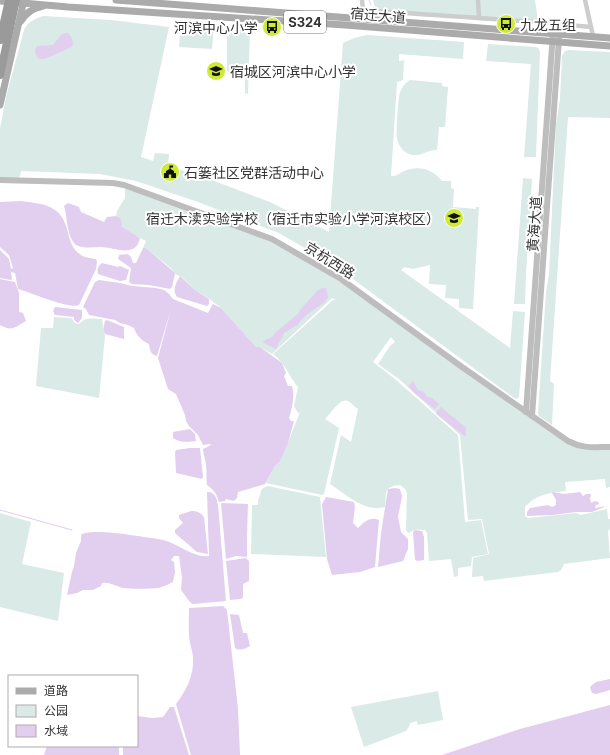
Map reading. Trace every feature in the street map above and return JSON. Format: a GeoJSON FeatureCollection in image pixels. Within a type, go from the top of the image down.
{"type":"FeatureCollection","features":[{"type":"Feature","properties":{"kind":"highway"},"geometry":{"type":"LineString","coordinates":[[0,75],[21,1]]}},
{"type":"Feature","properties":{"kind":"highway"},"geometry":{"type":"LineString","coordinates":[[0,40],[2,2]]}},
{"type":"Feature","properties":{"kind":"main road","name":"宿迁大道"},"geometry":{"type":"LineString","coordinates":[[116,0],[610,38]]}},
{"type":"Feature","properties":{"kind":"main road","name":"宿迁大道"},"geometry":{"type":"LineString","coordinates":[[2,2],[21,1],[54,6],[337,24],[610,46]]}},
{"type":"Feature","properties":{"kind":"main road"},"geometry":{"type":"LineString","coordinates":[[0,105],[18,26],[21,1]]}},
{"type":"Feature","properties":{"kind":"main road"},"geometry":{"type":"LineString","coordinates":[[18,26],[25,15],[30,11],[41,6],[54,6]]}},
{"type":"Feature","properties":{"kind":"main road","name":"黄海大道"},"geometry":{"type":"LineString","coordinates":[[532,416],[556,34]]}},
{"type":"Feature","properties":{"kind":"main road","name":"黄海大道"},"geometry":{"type":"LineString","coordinates":[[526,412],[556,42]]}},
{"type":"Feature","properties":{"kind":"main road","name":"京杭西路"},"geometry":{"type":"LineString","coordinates":[[0,180],[113,183],[124,185],[272,239],[341,280],[568,441],[585,448],[610,447]]}},
{"type":"Feature","properties":{"kind":"street"},"geometry":{"type":"LineString","coordinates":[[362,0],[364,19]]}},
{"type":"Feature","properties":{"kind":"street"},"geometry":{"type":"LineString","coordinates":[[478,0],[479,18]]}},
{"type":"Feature","properties":{"kind":"street"},"geometry":{"type":"LineString","coordinates":[[585,0],[592,36]]}},
{"type":"Feature","properties":{"kind":"street"},"geometry":{"type":"LineString","coordinates":[[363,10],[591,27]]}},
{"type":"Feature","properties":{"kind":"green space"},"geometry":{"type":"Polygon","coordinates":[[[373,0],[535,0],[538,20],[376,11],[373,0]]]}},
{"type":"Feature","properties":{"kind":"green space"},"geometry":{"type":"Polygon","coordinates":[[[43,16],[111,20],[169,27],[141,157],[153,161],[155,153],[169,154],[168,166],[206,178],[270,202],[329,232],[343,43],[354,38],[367,35],[464,42],[463,59],[399,54],[399,61],[404,60],[403,80],[397,82],[391,176],[396,176],[408,170],[419,168],[424,169],[434,173],[442,181],[451,181],[451,188],[454,189],[453,207],[476,209],[476,207],[479,207],[473,309],[459,308],[459,299],[445,298],[446,285],[429,284],[430,265],[413,269],[404,267],[401,270],[510,348],[513,311],[525,312],[519,397],[517,399],[514,398],[334,265],[279,233],[198,202],[136,181],[100,174],[21,171],[18,178],[0,178],[0,129],[6,97],[24,30],[32,21],[43,16]]]}},
{"type":"Feature","properties":{"kind":"green space"},"geometry":{"type":"Polygon","coordinates":[[[181,23],[214,26],[212,49],[179,47],[181,23]]]}},
{"type":"Feature","properties":{"kind":"green space"},"geometry":{"type":"Polygon","coordinates":[[[234,30],[243,30],[247,33],[247,30],[250,30],[248,94],[245,93],[245,75],[239,78],[233,78],[227,71],[227,37],[234,30]]]}},
{"type":"Feature","properties":{"kind":"green space"},"geometry":{"type":"Polygon","coordinates":[[[488,44],[535,47],[540,51],[536,157],[524,157],[531,64],[486,61],[488,44]]]}},
{"type":"Feature","properties":{"kind":"green space"},"geometry":{"type":"Polygon","coordinates":[[[565,51],[610,52],[610,118],[568,117],[550,381],[554,384],[552,425],[539,416],[538,413],[546,292],[549,274],[556,125],[560,99],[562,56],[565,51]]]}},
{"type":"Feature","properties":{"kind":"green space"},"geometry":{"type":"Polygon","coordinates":[[[410,80],[442,83],[442,86],[448,87],[445,127],[439,127],[437,150],[418,155],[405,152],[397,139],[397,115],[400,92],[404,85],[410,80]]]}},
{"type":"Feature","properties":{"kind":"green space"},"geometry":{"type":"Polygon","coordinates":[[[523,178],[532,179],[525,304],[514,304],[523,178]]]}},
{"type":"Feature","properties":{"kind":"green space"},"geometry":{"type":"Polygon","coordinates":[[[125,187],[269,239],[345,285],[467,374],[566,443],[588,449],[610,449],[610,487],[606,488],[605,479],[565,482],[566,491],[549,494],[534,499],[525,507],[525,516],[528,518],[576,513],[581,515],[607,509],[608,519],[610,519],[610,529],[608,531],[610,558],[564,564],[558,572],[484,581],[483,576],[472,577],[473,558],[489,554],[482,519],[468,520],[460,435],[399,379],[378,364],[390,346],[395,342],[391,337],[373,362],[406,388],[458,435],[465,522],[481,520],[488,554],[472,557],[471,566],[458,568],[458,576],[454,577],[451,559],[429,561],[427,533],[425,530],[420,529],[409,533],[406,531],[407,493],[400,485],[388,489],[385,507],[378,508],[356,502],[330,484],[341,435],[351,442],[358,409],[345,400],[342,401],[325,419],[339,428],[324,494],[322,495],[266,483],[275,466],[281,460],[300,412],[298,413],[294,406],[298,387],[281,362],[273,354],[333,300],[336,300],[332,298],[272,354],[260,347],[256,347],[221,308],[195,290],[182,277],[175,274],[172,269],[146,248],[143,248],[146,241],[121,226],[120,218],[116,216],[117,211],[125,198],[125,187]]]}},
{"type":"Feature","properties":{"kind":"green space"},"geometry":{"type":"Polygon","coordinates":[[[54,317],[71,318],[75,323],[79,324],[87,319],[102,319],[105,336],[99,398],[36,386],[41,328],[53,328],[54,317]]]}},
{"type":"Feature","properties":{"kind":"green space"},"geometry":{"type":"Polygon","coordinates":[[[268,486],[320,497],[326,557],[251,554],[252,505],[258,505],[261,490],[268,486]]]}},
{"type":"Feature","properties":{"kind":"green space"},"geometry":{"type":"Polygon","coordinates":[[[0,513],[31,522],[22,564],[64,573],[58,621],[0,607],[0,513]]]}},
{"type":"Feature","properties":{"kind":"green space"},"geometry":{"type":"Polygon","coordinates":[[[438,691],[443,720],[418,725],[417,721],[410,723],[406,731],[364,747],[351,707],[438,691]]]}},
{"type":"Feature","properties":{"kind":"water"},"geometry":{"type":"Polygon","coordinates":[[[68,33],[72,38],[72,47],[44,59],[39,59],[35,53],[37,46],[53,45],[61,35],[68,33]]]}},
{"type":"Feature","properties":{"kind":"water"},"geometry":{"type":"Polygon","coordinates":[[[22,201],[44,205],[55,210],[64,221],[72,245],[76,250],[84,257],[96,259],[96,269],[79,305],[74,306],[59,303],[18,289],[15,273],[11,272],[11,280],[0,278],[0,250],[9,259],[11,269],[13,268],[9,255],[0,247],[0,202],[22,201]]]}},
{"type":"Feature","properties":{"kind":"water"},"geometry":{"type":"Polygon","coordinates":[[[68,203],[79,207],[81,212],[104,222],[107,217],[116,216],[120,218],[122,223],[121,226],[140,238],[138,244],[129,250],[76,245],[70,237],[64,206],[68,203]]]}},
{"type":"Feature","properties":{"kind":"water"},"geometry":{"type":"Polygon","coordinates":[[[143,248],[146,248],[174,272],[175,274],[172,287],[170,289],[149,285],[132,284],[129,282],[131,268],[118,259],[119,255],[128,254],[133,263],[136,263],[143,248]]]}},
{"type":"Feature","properties":{"kind":"water"},"geometry":{"type":"Polygon","coordinates":[[[102,263],[118,267],[120,266],[129,270],[126,280],[120,281],[98,274],[98,268],[102,263]]]}},
{"type":"Feature","properties":{"kind":"water"},"geometry":{"type":"Polygon","coordinates":[[[180,276],[195,290],[209,299],[209,304],[207,306],[177,297],[175,289],[180,276]]]}},
{"type":"Feature","properties":{"kind":"water"},"geometry":{"type":"Polygon","coordinates":[[[0,279],[15,282],[19,293],[19,312],[23,313],[26,321],[13,328],[0,325],[0,279]]]}},
{"type":"Feature","properties":{"kind":"water"},"geometry":{"type":"Polygon","coordinates":[[[99,280],[164,290],[173,299],[208,313],[213,304],[221,308],[256,347],[260,347],[282,363],[286,373],[284,376],[288,386],[292,386],[293,390],[293,402],[289,418],[291,421],[294,421],[288,443],[281,460],[275,466],[265,484],[238,492],[237,498],[234,501],[226,499],[225,501],[219,502],[215,492],[207,485],[206,464],[203,449],[211,445],[203,445],[198,435],[189,426],[176,394],[168,389],[158,358],[171,309],[157,356],[152,353],[149,344],[140,338],[134,328],[115,320],[89,315],[83,307],[95,282],[99,280]]]}},
{"type":"Feature","properties":{"kind":"water"},"geometry":{"type":"Polygon","coordinates":[[[326,288],[328,297],[325,302],[306,315],[297,325],[284,333],[276,349],[264,343],[263,341],[272,337],[298,314],[318,290],[326,288]]]}},
{"type":"Feature","properties":{"kind":"water"},"geometry":{"type":"Polygon","coordinates":[[[55,307],[82,310],[82,318],[78,323],[74,320],[74,317],[55,315],[53,311],[55,307]]]}},
{"type":"Feature","properties":{"kind":"water"},"geometry":{"type":"Polygon","coordinates":[[[107,320],[124,327],[124,339],[105,334],[104,326],[105,321],[107,320]]]}},
{"type":"Feature","properties":{"kind":"water"},"geometry":{"type":"Polygon","coordinates":[[[413,381],[418,390],[424,392],[427,397],[432,398],[439,404],[435,409],[414,393],[408,386],[413,381]]]}},
{"type":"Feature","properties":{"kind":"water"},"geometry":{"type":"Polygon","coordinates":[[[441,407],[466,428],[466,437],[436,414],[441,407]]]}},
{"type":"Feature","properties":{"kind":"water"},"geometry":{"type":"Polygon","coordinates":[[[190,429],[195,434],[196,441],[187,442],[175,440],[173,438],[173,432],[190,429]]]}},
{"type":"Feature","properties":{"kind":"water"},"geometry":{"type":"Polygon","coordinates":[[[200,448],[202,479],[176,473],[176,450],[200,448]]]}},
{"type":"Feature","properties":{"kind":"water"},"geometry":{"type":"Polygon","coordinates":[[[388,489],[400,489],[402,496],[398,517],[401,532],[408,539],[408,549],[403,561],[378,567],[381,533],[388,489]]]}},
{"type":"Feature","properties":{"kind":"water"},"geometry":{"type":"Polygon","coordinates":[[[207,492],[212,493],[215,496],[218,505],[226,601],[193,604],[190,602],[181,590],[182,578],[179,556],[174,556],[171,560],[174,562],[175,572],[173,582],[162,587],[150,589],[123,588],[102,583],[101,586],[93,590],[83,590],[67,595],[76,553],[81,541],[81,535],[87,533],[96,532],[133,535],[163,540],[197,555],[209,556],[207,492]]]}},
{"type":"Feature","properties":{"kind":"water"},"geometry":{"type":"Polygon","coordinates":[[[553,492],[564,494],[580,492],[583,496],[586,494],[591,494],[591,503],[595,501],[599,504],[596,505],[595,508],[607,506],[592,512],[527,516],[527,512],[530,508],[548,505],[552,507],[556,505],[553,492]]]}},
{"type":"Feature","properties":{"kind":"water"},"geometry":{"type":"Polygon","coordinates":[[[326,497],[354,502],[355,507],[353,523],[358,528],[370,519],[379,520],[375,567],[360,572],[332,575],[327,559],[322,504],[326,497]]]}},
{"type":"Feature","properties":{"kind":"water"},"geometry":{"type":"Polygon","coordinates":[[[221,503],[248,504],[247,557],[236,556],[226,559],[221,503]]]}},
{"type":"Feature","properties":{"kind":"water"},"geometry":{"type":"Polygon","coordinates":[[[191,511],[198,512],[204,517],[208,554],[197,552],[175,533],[175,530],[183,523],[179,518],[179,515],[191,511]]]}},
{"type":"Feature","properties":{"kind":"water"},"geometry":{"type":"Polygon","coordinates":[[[415,530],[422,531],[424,537],[424,560],[415,560],[413,532],[415,530]]]}},
{"type":"Feature","properties":{"kind":"water"},"geometry":{"type":"Polygon","coordinates":[[[246,558],[249,561],[249,581],[243,584],[243,597],[241,599],[230,600],[226,561],[246,558]]]}},
{"type":"Feature","properties":{"kind":"water"},"geometry":{"type":"Polygon","coordinates":[[[223,606],[227,610],[238,709],[240,755],[191,755],[176,704],[183,694],[191,677],[193,665],[189,635],[189,608],[223,606]]]}},
{"type":"Feature","properties":{"kind":"water"},"geometry":{"type":"Polygon","coordinates":[[[230,614],[239,615],[243,633],[247,633],[250,646],[245,649],[235,648],[230,614]]]}},
{"type":"Feature","properties":{"kind":"water"},"geometry":{"type":"Polygon","coordinates":[[[610,679],[610,690],[596,694],[592,693],[590,687],[596,682],[610,679]]]}},
{"type":"Feature","properties":{"kind":"water"},"geometry":{"type":"Polygon","coordinates":[[[610,705],[610,755],[442,755],[520,729],[610,705]]]}},
{"type":"Feature","properties":{"kind":"water"},"geometry":{"type":"Polygon","coordinates":[[[170,707],[174,707],[189,755],[123,755],[123,747],[138,747],[138,716],[152,718],[163,717],[170,707]]]}},
{"type":"Feature","properties":{"kind":"water"},"geometry":{"type":"Polygon","coordinates":[[[47,747],[119,747],[119,755],[44,755],[47,747]]]}},
{"type":"Feature","properties":{"kind":"waterway"},"geometry":{"type":"LineString","coordinates":[[369,0],[371,5]]}},
{"type":"Feature","properties":{"kind":"waterway"},"geometry":{"type":"LineString","coordinates":[[0,510],[72,530]]}},
{"type":"Feature","properties":{"kind":"place","name":"九龙五组"},"geometry":{"type":"Point","coordinates":[506,24]}},
{"type":"Feature","properties":{"kind":"place","name":"河滨中心小学"},"geometry":{"type":"Point","coordinates":[272,27]}},
{"type":"Feature","properties":{"kind":"place","name":"宿城区河滨中心小学"},"geometry":{"type":"Point","coordinates":[216,71]}},
{"type":"Feature","properties":{"kind":"place","name":"石篓社区党群活动中心"},"geometry":{"type":"Point","coordinates":[170,172]}},
{"type":"Feature","properties":{"kind":"place","name":"宿迁木渎实验学校（宿迁市实验小学河滨校区）"},"geometry":{"type":"Point","coordinates":[454,218]}}]}
